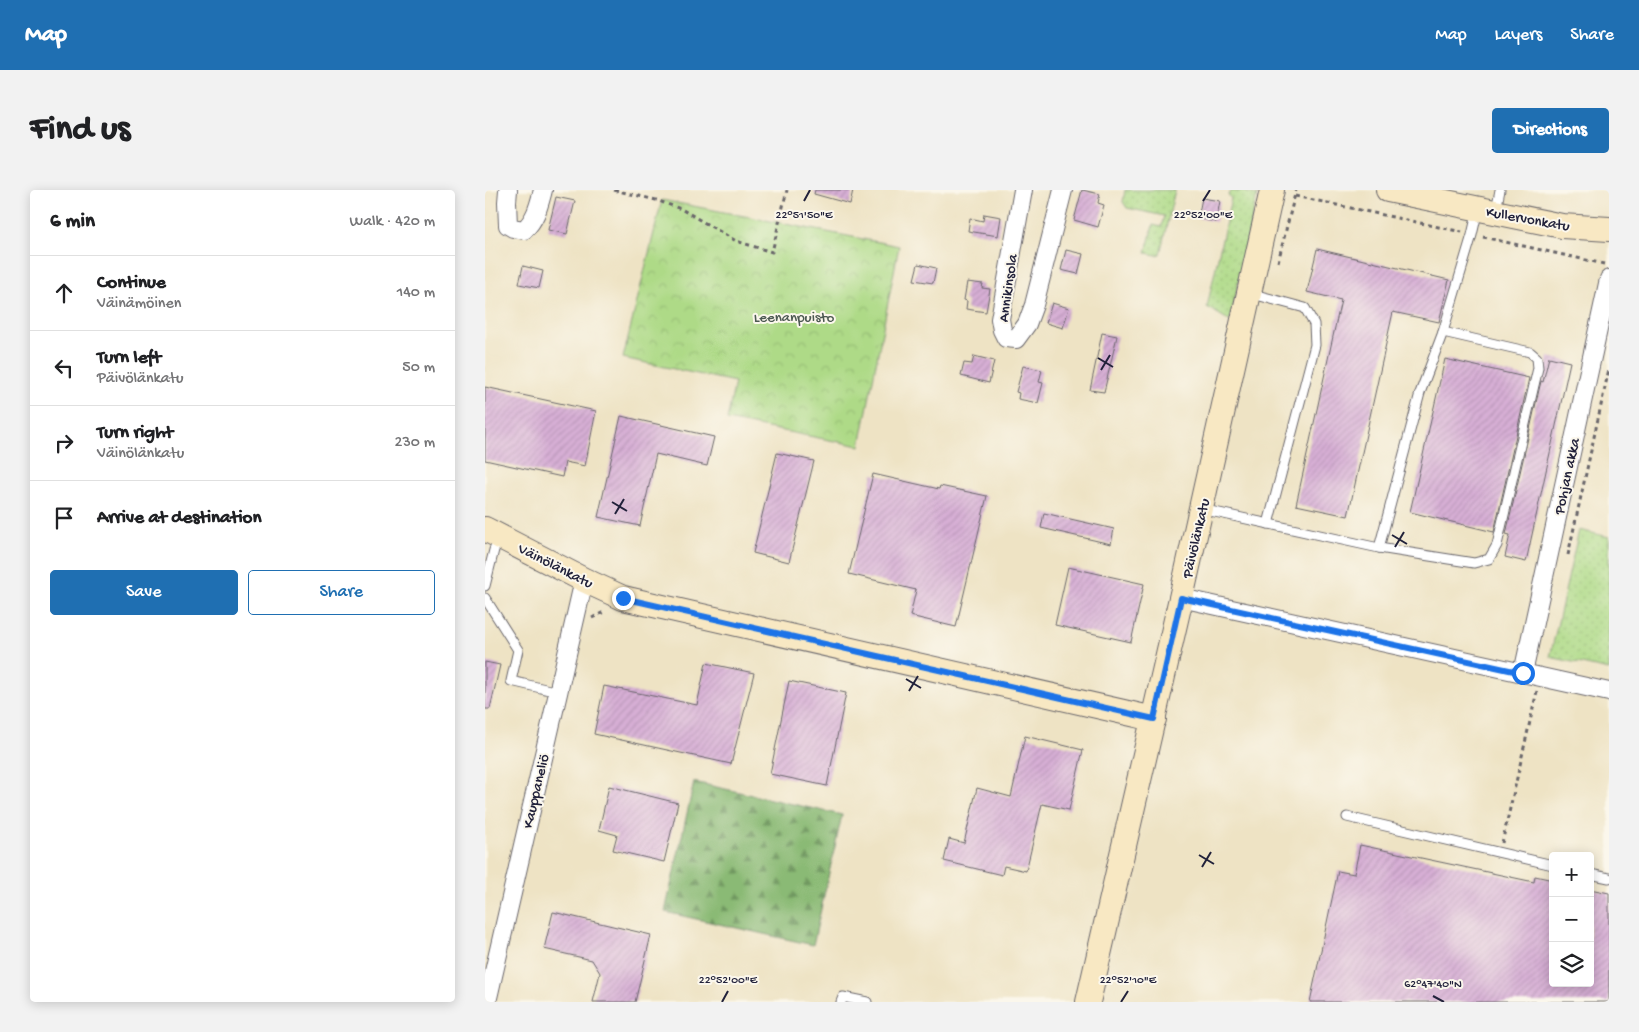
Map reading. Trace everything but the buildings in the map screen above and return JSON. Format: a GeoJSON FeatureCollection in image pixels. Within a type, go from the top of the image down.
{"type":"FeatureCollection","features":[{"type":"Feature","properties":{"kind":"street"},"geometry":{"type":"LineString","coordinates":[[509,190],[507,202],[508,225],[524,230],[532,223],[539,207],[543,190]]}},
{"type":"Feature","properties":{"kind":"street","name":"Annikinsola"},"geometry":{"type":"LineString","coordinates":[[1023,190],[1000,319],[1005,338],[1016,339],[1027,324],[1033,305],[1063,190]]}},
{"type":"Feature","properties":{"kind":"street","name":"Kullervonkatu"},"geometry":{"type":"LineString","coordinates":[[1388,190],[1562,226],[1609,230]]}},
{"type":"Feature","properties":{"kind":"street","name":"Päivölänkatu"},"geometry":{"type":"LineString","coordinates":[[1088,1002],[1154,719],[1271,191]]}},
{"type":"Feature","properties":{"kind":"street","name":"Pohjan akka"},"geometry":{"type":"LineString","coordinates":[[1523,673],[1609,279]]}},
{"type":"Feature","properties":{"kind":"street","name":"Väinölänkatu"},"geometry":{"type":"LineString","coordinates":[[493,533],[623,598],[1154,719]]}},
{"type":"Feature","properties":{"kind":"street","name":"Kauppaneliö"},"geometry":{"type":"LineString","coordinates":[[487,1002],[584,580]]}},
{"type":"Feature","properties":{"kind":"street"},"geometry":{"type":"LineString","coordinates":[[1181,598],[1609,692]]}},
{"type":"Feature","properties":{"kind":"lane"},"geometry":{"type":"LineString","coordinates":[[1379,548],[1420,393],[1443,332],[1472,235],[1500,190]]}},
{"type":"Feature","properties":{"kind":"lane"},"geometry":{"type":"LineString","coordinates":[[1249,293],[1305,308],[1314,324],[1315,345],[1268,524]]}},
{"type":"Feature","properties":{"kind":"lane"},"geometry":{"type":"LineString","coordinates":[[1201,509],[1379,548],[1474,562],[1489,559],[1497,545],[1537,368],[1537,358],[1530,352],[1443,332]]}},
{"type":"Feature","properties":{"kind":"lane"},"geometry":{"type":"LineString","coordinates":[[485,586],[494,550],[493,533]]}},
{"type":"Feature","properties":{"kind":"lane"},"geometry":{"type":"LineString","coordinates":[[485,598],[518,650],[511,681],[558,692]]}},
{"type":"Feature","properties":{"kind":"lane"},"geometry":{"type":"LineString","coordinates":[[1347,817],[1549,864]]}},
{"type":"Feature","properties":{"kind":"lane"},"geometry":{"type":"LineString","coordinates":[[1594,875],[1609,878]]}},
{"type":"Feature","properties":{"kind":"lane"},"geometry":{"type":"LineString","coordinates":[[841,1002],[843,997],[867,1002]]}},
{"type":"Feature","properties":{"kind":"path"},"geometry":{"type":"LineString","coordinates":[[615,190],[681,209],[736,241],[772,252],[787,190]]}},
{"type":"Feature","properties":{"kind":"path"},"geometry":{"type":"LineString","coordinates":[[1271,191],[1609,265]]}},
{"type":"Feature","properties":{"kind":"green space"},"geometry":{"type":"Polygon","coordinates":[[[1125,190],[1175,190],[1160,254],[1146,253],[1153,225],[1161,227],[1164,216],[1127,208],[1123,202],[1125,190]]]}},
{"type":"Feature","properties":{"kind":"green space"},"geometry":{"type":"Polygon","coordinates":[[[1232,191],[1242,191],[1257,195],[1230,321],[1207,307],[1231,199],[1228,194],[1232,191]]]}},
{"type":"Feature","properties":{"kind":"green space","name":"Leenanpuisto"},"geometry":{"type":"Polygon","coordinates":[[[662,200],[899,246],[860,446],[727,420],[735,382],[623,358],[662,200]]]}},
{"type":"Feature","properties":{"kind":"green space"},"geometry":{"type":"Polygon","coordinates":[[[1579,530],[1609,537],[1609,670],[1550,657],[1579,530]]]}},
{"type":"Feature","properties":{"kind":"green space"},"geometry":{"type":"Polygon","coordinates":[[[694,782],[842,815],[813,945],[665,912],[694,782]]]}},
{"type":"Feature","properties":{"kind":"route"},"geometry":{"type":"LineString","coordinates":[[623,598],[1154,719],[1181,598],[1523,673]]}}]}
